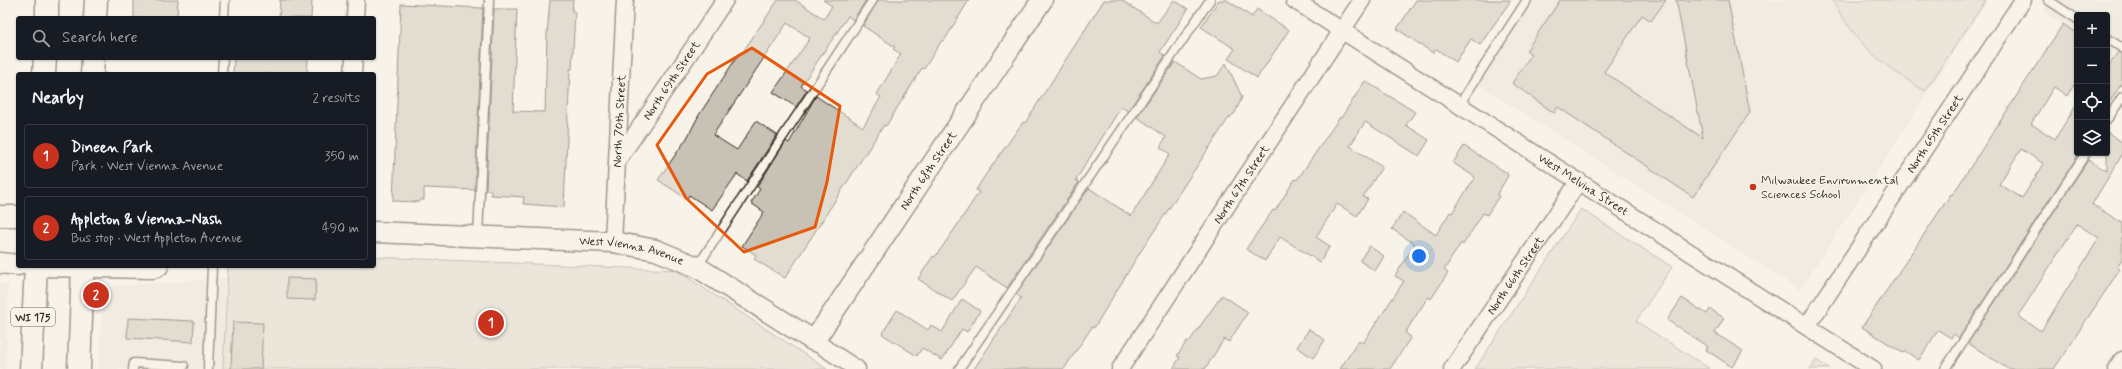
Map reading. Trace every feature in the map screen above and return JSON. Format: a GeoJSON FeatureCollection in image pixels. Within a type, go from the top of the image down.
{"type":"FeatureCollection","features":[{"type":"Feature","properties":{"kind":"main road"},"geometry":{"type":"LineString","coordinates":[[47,16],[48,0]]}},
{"type":"Feature","properties":{"kind":"main road"},"geometry":{"type":"LineString","coordinates":[[95,16],[96,0]]}},
{"type":"Feature","properties":{"kind":"main road"},"geometry":{"type":"LineString","coordinates":[[44,72],[45,60]]}},
{"type":"Feature","properties":{"kind":"main road"},"geometry":{"type":"LineString","coordinates":[[92,72],[93,60]]}},
{"type":"Feature","properties":{"kind":"main road","name":"WI 175"},"geometry":{"type":"LineString","coordinates":[[31,369],[36,268]]}},
{"type":"Feature","properties":{"kind":"main road"},"geometry":{"type":"LineString","coordinates":[[79,369],[83,268]]}},
{"type":"Feature","properties":{"kind":"street"},"geometry":{"type":"LineString","coordinates":[[355,16],[356,0]]}},
{"type":"Feature","properties":{"kind":"street","name":"North 70th Street"},"geometry":{"type":"LineString","coordinates":[[613,242],[625,0]]}},
{"type":"Feature","properties":{"kind":"street","name":"North 69th Street"},"geometry":{"type":"LineString","coordinates":[[618,160],[725,0]]}},
{"type":"Feature","properties":{"kind":"street","name":"North 68th Street"},"geometry":{"type":"LineString","coordinates":[[814,341],[1042,0]]}},
{"type":"Feature","properties":{"kind":"street","name":"West Melvina Street"},"geometry":{"type":"LineString","coordinates":[[1294,0],[1807,326],[1872,369]]}},
{"type":"Feature","properties":{"kind":"street","name":"North 67th Street"},"geometry":{"type":"LineString","coordinates":[[1120,369],[1362,0]]}},
{"type":"Feature","properties":{"kind":"street","name":"North 65th Street"},"geometry":{"type":"LineString","coordinates":[[1807,326],[2023,0]]}},
{"type":"Feature","properties":{"kind":"street"},"geometry":{"type":"LineString","coordinates":[[353,72],[354,60]]}},
{"type":"Feature","properties":{"kind":"street","name":"North 66th Street"},"geometry":{"type":"LineString","coordinates":[[1452,369],[1578,181]]}},
{"type":"Feature","properties":{"kind":"street"},"geometry":{"type":"LineString","coordinates":[[0,216],[16,216]]}},
{"type":"Feature","properties":{"kind":"street","name":"West Vienna Avenue"},"geometry":{"type":"LineString","coordinates":[[376,232],[613,242],[656,250],[697,267],[857,369]]}},
{"type":"Feature","properties":{"kind":"street"},"geometry":{"type":"LineString","coordinates":[[0,263],[16,265]]}},
{"type":"Feature","properties":{"kind":"street"},"geometry":{"type":"LineString","coordinates":[[2116,369],[2122,360]]}},
{"type":"Feature","properties":{"kind":"lane"},"geometry":{"type":"LineString","coordinates":[[224,16],[225,0]]}},
{"type":"Feature","properties":{"kind":"lane"},"geometry":{"type":"LineString","coordinates":[[478,236],[489,0]]}},
{"type":"Feature","properties":{"kind":"lane"},"geometry":{"type":"LineString","coordinates":[[697,267],[873,0]]}},
{"type":"Feature","properties":{"kind":"lane"},"geometry":{"type":"LineString","coordinates":[[959,369],[1210,0]]}},
{"type":"Feature","properties":{"kind":"lane"},"geometry":{"type":"LineString","coordinates":[[1459,106],[1527,0]]}},
{"type":"Feature","properties":{"kind":"lane"},"geometry":{"type":"LineString","coordinates":[[2048,0],[2074,17]]}},
{"type":"Feature","properties":{"kind":"lane"},"geometry":{"type":"LineString","coordinates":[[2110,40],[2122,48]]}},
{"type":"Feature","properties":{"kind":"lane"},"geometry":{"type":"LineString","coordinates":[[222,72],[223,60]]}},
{"type":"Feature","properties":{"kind":"lane"},"geometry":{"type":"LineString","coordinates":[[2110,115],[2122,97]]}},
{"type":"Feature","properties":{"kind":"lane"},"geometry":{"type":"LineString","coordinates":[[1945,369],[2084,156]]}},
{"type":"Feature","properties":{"kind":"lane"},"geometry":{"type":"LineString","coordinates":[[208,369],[212,268]]}},
{"type":"Feature","properties":{"kind":"lane"},"geometry":{"type":"LineString","coordinates":[[133,369],[134,363],[184,366]]}},
{"type":"Feature","properties":{"kind":"highlighted area"},"geometry":{"type":"Polygon","coordinates":[[[752,48],[840,106],[827,182],[815,227],[744,252],[686,198],[657,145],[707,74],[752,48]]]}},
{"type":"Feature","properties":{"kind":"shaded area","name":"Milwaukee Environmental Sciences School"},"geometry":{"type":"Polygon","coordinates":[[[1533,0],[1988,0],[1800,290],[1479,85],[1533,0]]]}},
{"type":"Feature","properties":{"kind":"shaded area"},"geometry":{"type":"Polygon","coordinates":[[[1833,0],[1986,0],[1925,91],[1897,73],[1872,53],[1851,29],[1833,0]]]}},
{"type":"Feature","properties":{"kind":"shaded area"},"geometry":{"type":"Polygon","coordinates":[[[2052,0],[2122,0],[2122,65],[2110,57],[2110,12],[2074,12],[2074,33],[2043,12],[2052,0]]]}},
{"type":"Feature","properties":{"kind":"shaded area"},"geometry":{"type":"Polygon","coordinates":[[[1581,209],[1672,267],[1636,321],[1710,369],[1475,369],[1581,209]]]}},
{"type":"Feature","properties":{"kind":"shaded area"},"geometry":{"type":"Polygon","coordinates":[[[376,257],[676,270],[827,369],[223,369],[228,268],[376,268],[376,257]]]}},
{"type":"Feature","properties":{"kind":"shaded area"},"geometry":{"type":"Polygon","coordinates":[[[227,278],[223,369],[99,369],[103,287],[227,278]]]}},
{"type":"Feature","properties":{"kind":"shaded area"},"geometry":{"type":"Polygon","coordinates":[[[0,284],[8,284],[6,369],[0,369],[0,284]]]}},
{"type":"Feature","properties":{"kind":"shaded area"},"geometry":{"type":"Polygon","coordinates":[[[1816,360],[1830,369],[1810,369],[1816,360]]]}},
{"type":"Feature","properties":{"kind":"building"},"geometry":{"type":"Polygon","coordinates":[[[134,0],[178,0],[177,16],[134,16],[134,0]]]}},
{"type":"Feature","properties":{"kind":"building"},"geometry":{"type":"Polygon","coordinates":[[[280,0],[312,1],[311,16],[279,16],[280,0]]]}},
{"type":"Feature","properties":{"kind":"building"},"geometry":{"type":"Polygon","coordinates":[[[550,0],[573,0],[572,11],[575,12],[572,69],[570,69],[564,207],[523,204],[524,197],[491,195],[491,190],[486,190],[494,9],[517,9],[513,111],[545,112],[547,33],[550,0]]]}},
{"type":"Feature","properties":{"kind":"building"},"geometry":{"type":"Polygon","coordinates":[[[778,0],[795,0],[824,19],[832,6],[823,0],[866,0],[853,20],[848,16],[801,86],[807,90],[796,107],[773,92],[810,38],[787,23],[713,135],[737,150],[756,121],[777,135],[747,181],[737,174],[712,210],[689,195],[687,199],[658,180],[687,138],[699,115],[740,52],[742,53],[778,0]]]}},
{"type":"Feature","properties":{"kind":"building"},"geometry":{"type":"Polygon","coordinates":[[[878,0],[969,0],[944,41],[942,40],[924,69],[922,68],[886,126],[884,125],[785,278],[754,259],[756,255],[742,246],[764,212],[751,203],[760,189],[757,187],[786,141],[789,143],[816,96],[863,127],[881,97],[877,94],[901,54],[893,49],[895,47],[863,26],[878,0]]]}},
{"type":"Feature","properties":{"kind":"building"},"geometry":{"type":"Polygon","coordinates":[[[1104,0],[1121,0],[1157,23],[1174,0],[1188,9],[1160,52],[1165,56],[1128,111],[1121,107],[1076,180],[1079,182],[1007,288],[976,267],[952,301],[918,279],[933,256],[935,257],[954,230],[979,192],[976,190],[984,177],[1023,122],[1025,123],[1104,0]]]}},
{"type":"Feature","properties":{"kind":"building"},"geometry":{"type":"Polygon","coordinates":[[[1219,0],[1227,0],[1252,17],[1257,9],[1289,30],[1257,78],[1228,59],[1235,49],[1201,27],[1219,0]]]}},
{"type":"Feature","properties":{"kind":"building"},"geometry":{"type":"Polygon","coordinates":[[[1416,0],[1511,0],[1480,45],[1471,39],[1456,62],[1436,49],[1433,53],[1397,29],[1416,0]]]}},
{"type":"Feature","properties":{"kind":"building"},"geometry":{"type":"Polygon","coordinates":[[[1560,0],[1666,0],[1651,21],[1642,15],[1604,72],[1703,138],[1676,0],[1728,0],[1750,112],[1693,197],[1558,107],[1554,113],[1512,83],[1531,55],[1526,51],[1560,0]]]}},
{"type":"Feature","properties":{"kind":"building"},"geometry":{"type":"Polygon","coordinates":[[[401,4],[483,8],[475,190],[424,188],[424,200],[419,200],[419,202],[393,201],[401,4]]]}},
{"type":"Feature","properties":{"kind":"building"},"geometry":{"type":"Polygon","coordinates":[[[2063,24],[2074,32],[2074,85],[2067,96],[2054,87],[2031,124],[2055,139],[2074,109],[2074,156],[2078,156],[1959,338],[1954,334],[1951,338],[1938,330],[1919,360],[1905,351],[1903,353],[1862,327],[1951,194],[1953,194],[2063,24]],[[2021,149],[1999,184],[2022,198],[2044,164],[2021,149]]]}},
{"type":"Feature","properties":{"kind":"building"},"geometry":{"type":"Polygon","coordinates":[[[2118,52],[2122,53],[2122,83],[2110,101],[2110,84],[2110,64],[2118,52]]]}},
{"type":"Feature","properties":{"kind":"building"},"geometry":{"type":"Polygon","coordinates":[[[234,60],[308,60],[307,72],[233,72],[234,60]]]}},
{"type":"Feature","properties":{"kind":"building"},"geometry":{"type":"Polygon","coordinates":[[[1175,62],[1201,79],[1217,76],[1226,63],[1242,97],[1235,113],[1228,119],[1139,254],[1094,328],[1092,327],[1064,369],[974,369],[1021,298],[1016,294],[1089,188],[1131,216],[1170,154],[1160,147],[1166,137],[1137,117],[1175,62]]]}},
{"type":"Feature","properties":{"kind":"building"},"geometry":{"type":"Polygon","coordinates":[[[1365,81],[1415,112],[1406,125],[1429,140],[1419,156],[1365,122],[1350,146],[1382,167],[1363,197],[1368,199],[1357,216],[1337,204],[1316,237],[1330,246],[1320,262],[1280,237],[1265,261],[1246,249],[1273,210],[1275,211],[1295,179],[1297,180],[1340,117],[1341,118],[1365,81]]]}},
{"type":"Feature","properties":{"kind":"building"},"geometry":{"type":"Polygon","coordinates":[[[2110,134],[2122,142],[2122,155],[2092,204],[2122,223],[2122,259],[2117,267],[2120,269],[2054,369],[2008,369],[1968,343],[2088,160],[2107,171],[2107,156],[2110,156],[2110,134]],[[2077,224],[2018,316],[2041,331],[2099,238],[2077,224]]]}},
{"type":"Feature","properties":{"kind":"building"},"geometry":{"type":"Polygon","coordinates":[[[1464,146],[1507,173],[1508,176],[1497,194],[1499,196],[1487,215],[1483,213],[1463,245],[1461,243],[1444,270],[1448,273],[1431,299],[1428,297],[1405,333],[1411,337],[1390,369],[1340,369],[1359,340],[1363,343],[1404,281],[1395,276],[1415,244],[1392,229],[1403,212],[1436,235],[1450,212],[1452,213],[1475,177],[1453,163],[1464,146]]]}},
{"type":"Feature","properties":{"kind":"building"},"geometry":{"type":"Polygon","coordinates":[[[1369,246],[1384,256],[1375,271],[1360,261],[1369,246]]]}},
{"type":"Feature","properties":{"kind":"building"},"geometry":{"type":"Polygon","coordinates":[[[287,278],[316,279],[315,300],[287,299],[287,278]]]}},
{"type":"Feature","properties":{"kind":"building"},"geometry":{"type":"Polygon","coordinates":[[[1222,295],[1248,312],[1229,342],[1224,339],[1205,369],[1173,369],[1180,357],[1177,356],[1187,341],[1189,342],[1222,295]]]}},
{"type":"Feature","properties":{"kind":"building"},"geometry":{"type":"Polygon","coordinates":[[[1682,298],[1707,314],[1710,309],[1724,318],[1715,333],[1743,351],[1732,367],[1706,350],[1708,347],[1667,320],[1682,298]]]}},
{"type":"Feature","properties":{"kind":"building"},"geometry":{"type":"Polygon","coordinates":[[[962,299],[980,311],[967,332],[962,329],[942,360],[922,348],[917,356],[882,334],[897,310],[928,330],[931,325],[942,332],[962,299]]]}},
{"type":"Feature","properties":{"kind":"building"},"geometry":{"type":"Polygon","coordinates":[[[128,318],[194,321],[193,342],[127,338],[128,318]]]}},
{"type":"Feature","properties":{"kind":"building"},"geometry":{"type":"Polygon","coordinates":[[[233,322],[263,323],[261,369],[231,369],[233,322]]]}},
{"type":"Feature","properties":{"kind":"building"},"geometry":{"type":"Polygon","coordinates":[[[1309,329],[1325,340],[1313,358],[1297,347],[1309,329]]]}},
{"type":"Feature","properties":{"kind":"place","name":"Milwaukee Environmental Sciences School"},"geometry":{"type":"Point","coordinates":[1753,187]}},
{"type":"Feature","properties":{"kind":"place","name":"Appleton & Vienna-Nash"},"geometry":{"type":"Point","coordinates":[96,295]}},
{"type":"Feature","properties":{"kind":"place","name":"Dineen Park"},"geometry":{"type":"Point","coordinates":[491,323]}}]}
